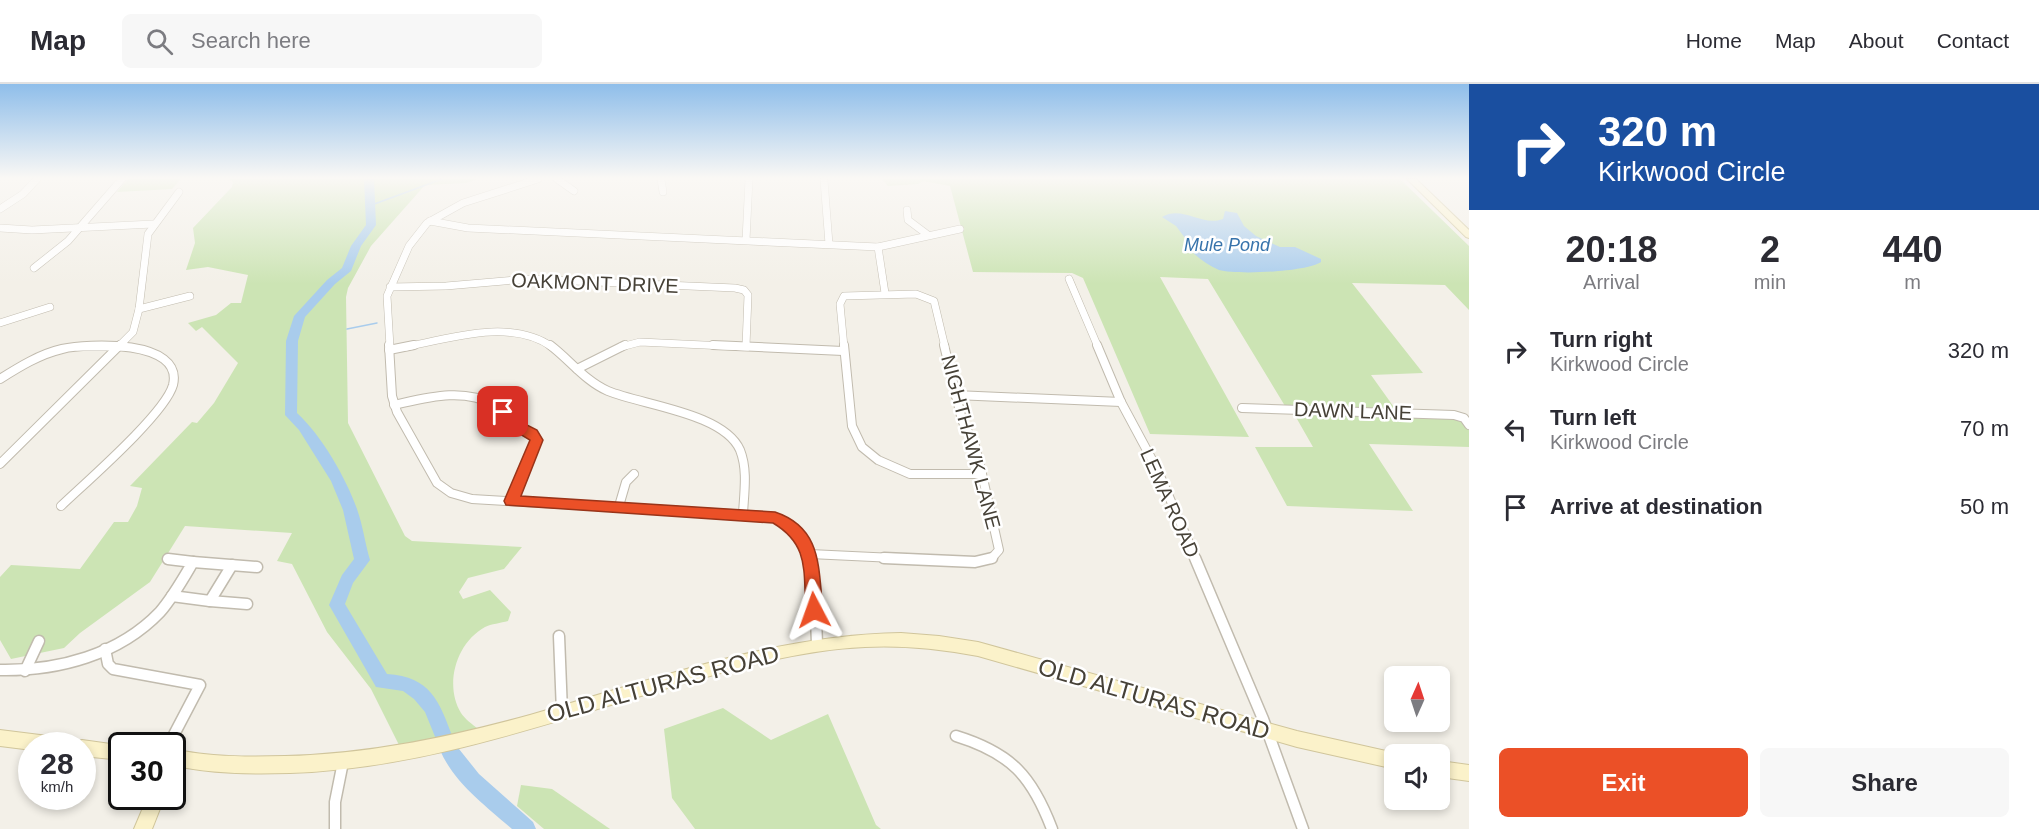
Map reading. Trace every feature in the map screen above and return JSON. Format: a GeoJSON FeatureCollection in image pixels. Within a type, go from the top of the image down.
{"type":"FeatureCollection","features":[{"type":"Feature","properties":{"kind":"main road"},"geometry":{"type":"LineString","coordinates":[[1447,214],[1469,235]]}},
{"type":"Feature","properties":{"kind":"main road","name":"OLD ALTURAS ROAD"},"geometry":{"type":"LineString","coordinates":[[186,759],[255,765],[343,762],[400,753],[480,735],[752,658],[817,644],[896,639],[958,645],[1267,730],[1384,758]]}},
{"type":"Feature","properties":{"kind":"main road"},"geometry":{"type":"LineString","coordinates":[[0,738],[18,740]]}},
{"type":"Feature","properties":{"kind":"main road"},"geometry":{"type":"LineString","coordinates":[[1450,770],[1469,773]]}},
{"type":"Feature","properties":{"kind":"main road"},"geometry":{"type":"LineString","coordinates":[[143,829],[151,810]]}},
{"type":"Feature","properties":{"kind":"street"},"geometry":{"type":"LineString","coordinates":[[34,268],[66,243],[92,214]]}},
{"type":"Feature","properties":{"kind":"street"},"geometry":{"type":"LineString","coordinates":[[0,464],[120,347],[135,329],[146,246],[153,224],[161,214]]}},
{"type":"Feature","properties":{"kind":"street"},"geometry":{"type":"LineString","coordinates":[[442,214],[430,220],[412,240],[390,287],[386,301],[394,405],[439,485],[464,497],[770,516],[790,525],[804,540],[810,554],[817,644]]}},
{"type":"Feature","properties":{"kind":"street"},"geometry":{"type":"LineString","coordinates":[[746,240],[747,214]]}},
{"type":"Feature","properties":{"kind":"street"},"geometry":{"type":"LineString","coordinates":[[827,214],[829,244]]}},
{"type":"Feature","properties":{"kind":"street"},"geometry":{"type":"LineString","coordinates":[[907,214],[907,219],[928,235]]}},
{"type":"Feature","properties":{"kind":"street"},"geometry":{"type":"LineString","coordinates":[[430,220],[468,228],[878,247],[901,244],[928,235],[960,229]]}},
{"type":"Feature","properties":{"kind":"street"},"geometry":{"type":"LineString","coordinates":[[0,228],[80,228],[153,224]]}},
{"type":"Feature","properties":{"kind":"street"},"geometry":{"type":"LineString","coordinates":[[878,247],[885,293],[849,294],[842,298],[843,351],[852,426],[857,440],[869,453],[891,467],[910,474],[982,474]]}},
{"type":"Feature","properties":{"kind":"street","name":"OAKMONT DRIVE"},"geometry":{"type":"LineString","coordinates":[[390,287],[446,286],[526,279],[738,289],[748,295],[746,346]]}},
{"type":"Feature","properties":{"kind":"street","name":"LEMA ROAD"},"geometry":{"type":"LineString","coordinates":[[1069,279],[1121,402],[1157,469],[1267,730],[1303,829]]}},
{"type":"Feature","properties":{"kind":"street","name":"NIGHTHAWK LANE"},"geometry":{"type":"LineString","coordinates":[[810,554],[975,562],[990,560],[997,554],[999,546],[982,474],[975,446],[962,420],[955,395],[934,301],[923,295],[885,293]]}},
{"type":"Feature","properties":{"kind":"street"},"geometry":{"type":"LineString","coordinates":[[139,309],[190,296]]}},
{"type":"Feature","properties":{"kind":"street"},"geometry":{"type":"LineString","coordinates":[[0,323],[50,307]]}},
{"type":"Feature","properties":{"kind":"street"},"geometry":{"type":"LineString","coordinates":[[388,350],[484,336],[522,334],[544,341],[608,390],[712,425],[730,436],[737,445],[743,463],[743,514]]}},
{"type":"Feature","properties":{"kind":"street"},"geometry":{"type":"LineString","coordinates":[[578,369],[622,346],[640,342],[843,351]]}},
{"type":"Feature","properties":{"kind":"street"},"geometry":{"type":"LineString","coordinates":[[0,379],[37,358],[62,349],[88,345],[147,350],[163,357],[172,370],[172,386],[160,407],[61,506]]}},
{"type":"Feature","properties":{"kind":"street"},"geometry":{"type":"LineString","coordinates":[[955,395],[1121,402]]}},
{"type":"Feature","properties":{"kind":"street"},"geometry":{"type":"LineString","coordinates":[[394,405],[443,396],[478,398],[496,406],[513,423],[532,433],[537,440],[535,450],[511,501]]}},
{"type":"Feature","properties":{"kind":"street","name":"DAWN LANE"},"geometry":{"type":"LineString","coordinates":[[1242,408],[1450,414],[1466,422]]}},
{"type":"Feature","properties":{"kind":"street"},"geometry":{"type":"LineString","coordinates":[[619,506],[626,482],[634,474]]}},
{"type":"Feature","properties":{"kind":"street"},"geometry":{"type":"LineString","coordinates":[[168,559],[257,567]]}},
{"type":"Feature","properties":{"kind":"street"},"geometry":{"type":"LineString","coordinates":[[0,670],[26,671],[69,663],[105,649],[155,617],[172,596],[193,562]]}},
{"type":"Feature","properties":{"kind":"street"},"geometry":{"type":"LineString","coordinates":[[210,601],[232,565]]}},
{"type":"Feature","properties":{"kind":"street"},"geometry":{"type":"LineString","coordinates":[[172,596],[247,604]]}},
{"type":"Feature","properties":{"kind":"street"},"geometry":{"type":"LineString","coordinates":[[559,636],[562,712]]}},
{"type":"Feature","properties":{"kind":"street"},"geometry":{"type":"LineString","coordinates":[[26,671],[39,641]]}},
{"type":"Feature","properties":{"kind":"street"},"geometry":{"type":"LineString","coordinates":[[105,649],[108,664],[113,669],[200,685],[175,732]]}},
{"type":"Feature","properties":{"kind":"street"},"geometry":{"type":"LineString","coordinates":[[956,736],[996,749],[1013,762],[1028,779],[1052,829]]}},
{"type":"Feature","properties":{"kind":"street"},"geometry":{"type":"LineString","coordinates":[[335,829],[335,802],[343,762]]}},
{"type":"Feature","properties":{"kind":"green space"},"geometry":{"type":"Polygon","coordinates":[[[207,214],[400,214],[371,246],[348,288],[346,297],[348,423],[405,536],[412,541],[522,547],[504,569],[468,578],[459,592],[463,599],[490,590],[511,612],[508,621],[487,626],[475,634],[460,654],[456,666],[453,678],[456,702],[461,713],[478,729],[400,747],[371,689],[327,632],[292,564],[277,561],[292,533],[185,526],[150,582],[80,633],[64,648],[11,659],[0,640],[0,577],[11,565],[80,569],[114,522],[128,522],[137,506],[142,488],[130,486],[192,422],[197,423],[214,403],[238,363],[202,327],[196,331],[188,323],[216,315],[231,303],[241,303],[248,275],[208,267],[186,270],[195,243],[193,228],[207,214]]]}},
{"type":"Feature","properties":{"kind":"green space"},"geometry":{"type":"Polygon","coordinates":[[[957,214],[1436,214],[1469,246],[1469,310],[1445,285],[1352,283],[1423,373],[1371,375],[1396,410],[1285,406],[1208,279],[1160,277],[1249,437],[1150,434],[1083,278],[1072,273],[973,272],[957,214]]]}},
{"type":"Feature","properties":{"kind":"green space"},"geometry":{"type":"Polygon","coordinates":[[[1293,412],[1459,419],[1469,430],[1469,447],[1369,444],[1413,511],[1287,506],[1255,447],[1313,447],[1293,412]]]}},
{"type":"Feature","properties":{"kind":"green space"},"geometry":{"type":"Polygon","coordinates":[[[723,708],[771,740],[828,714],[876,825],[881,829],[695,829],[672,798],[664,729],[723,708]]]}},
{"type":"Feature","properties":{"kind":"green space"},"geometry":{"type":"Polygon","coordinates":[[[521,785],[552,789],[610,829],[544,829],[517,806],[521,785]]]}},
{"type":"Feature","properties":{"kind":"water","name":"Mule Pond"},"geometry":{"type":"Polygon","coordinates":[[[1183,214],[1207,220],[1223,219],[1224,214],[1237,214],[1244,226],[1256,236],[1280,247],[1295,247],[1321,259],[1321,262],[1301,268],[1271,272],[1219,270],[1192,252],[1189,249],[1191,246],[1176,226],[1162,217],[1183,214]]]}},
{"type":"Feature","properties":{"kind":"waterway"},"geometry":{"type":"LineString","coordinates":[[371,214],[371,225],[356,246],[347,269],[331,282],[300,316],[292,341],[291,415],[304,427],[337,480],[350,510],[362,560],[347,580],[337,605],[382,681],[406,684],[421,693],[431,706],[444,738]]}},
{"type":"Feature","properties":{"kind":"waterway"},"geometry":{"type":"LineString","coordinates":[[347,329],[377,323]]}},
{"type":"Feature","properties":{"kind":"waterway"},"geometry":{"type":"LineString","coordinates":[[449,750],[472,781],[526,829]]}},
{"type":"Feature","properties":{"kind":"route"},"geometry":{"type":"LineString","coordinates":[[503,412],[513,423],[532,433],[537,440],[535,450],[511,501],[770,516],[794,528],[809,549],[814,610]]}}]}
